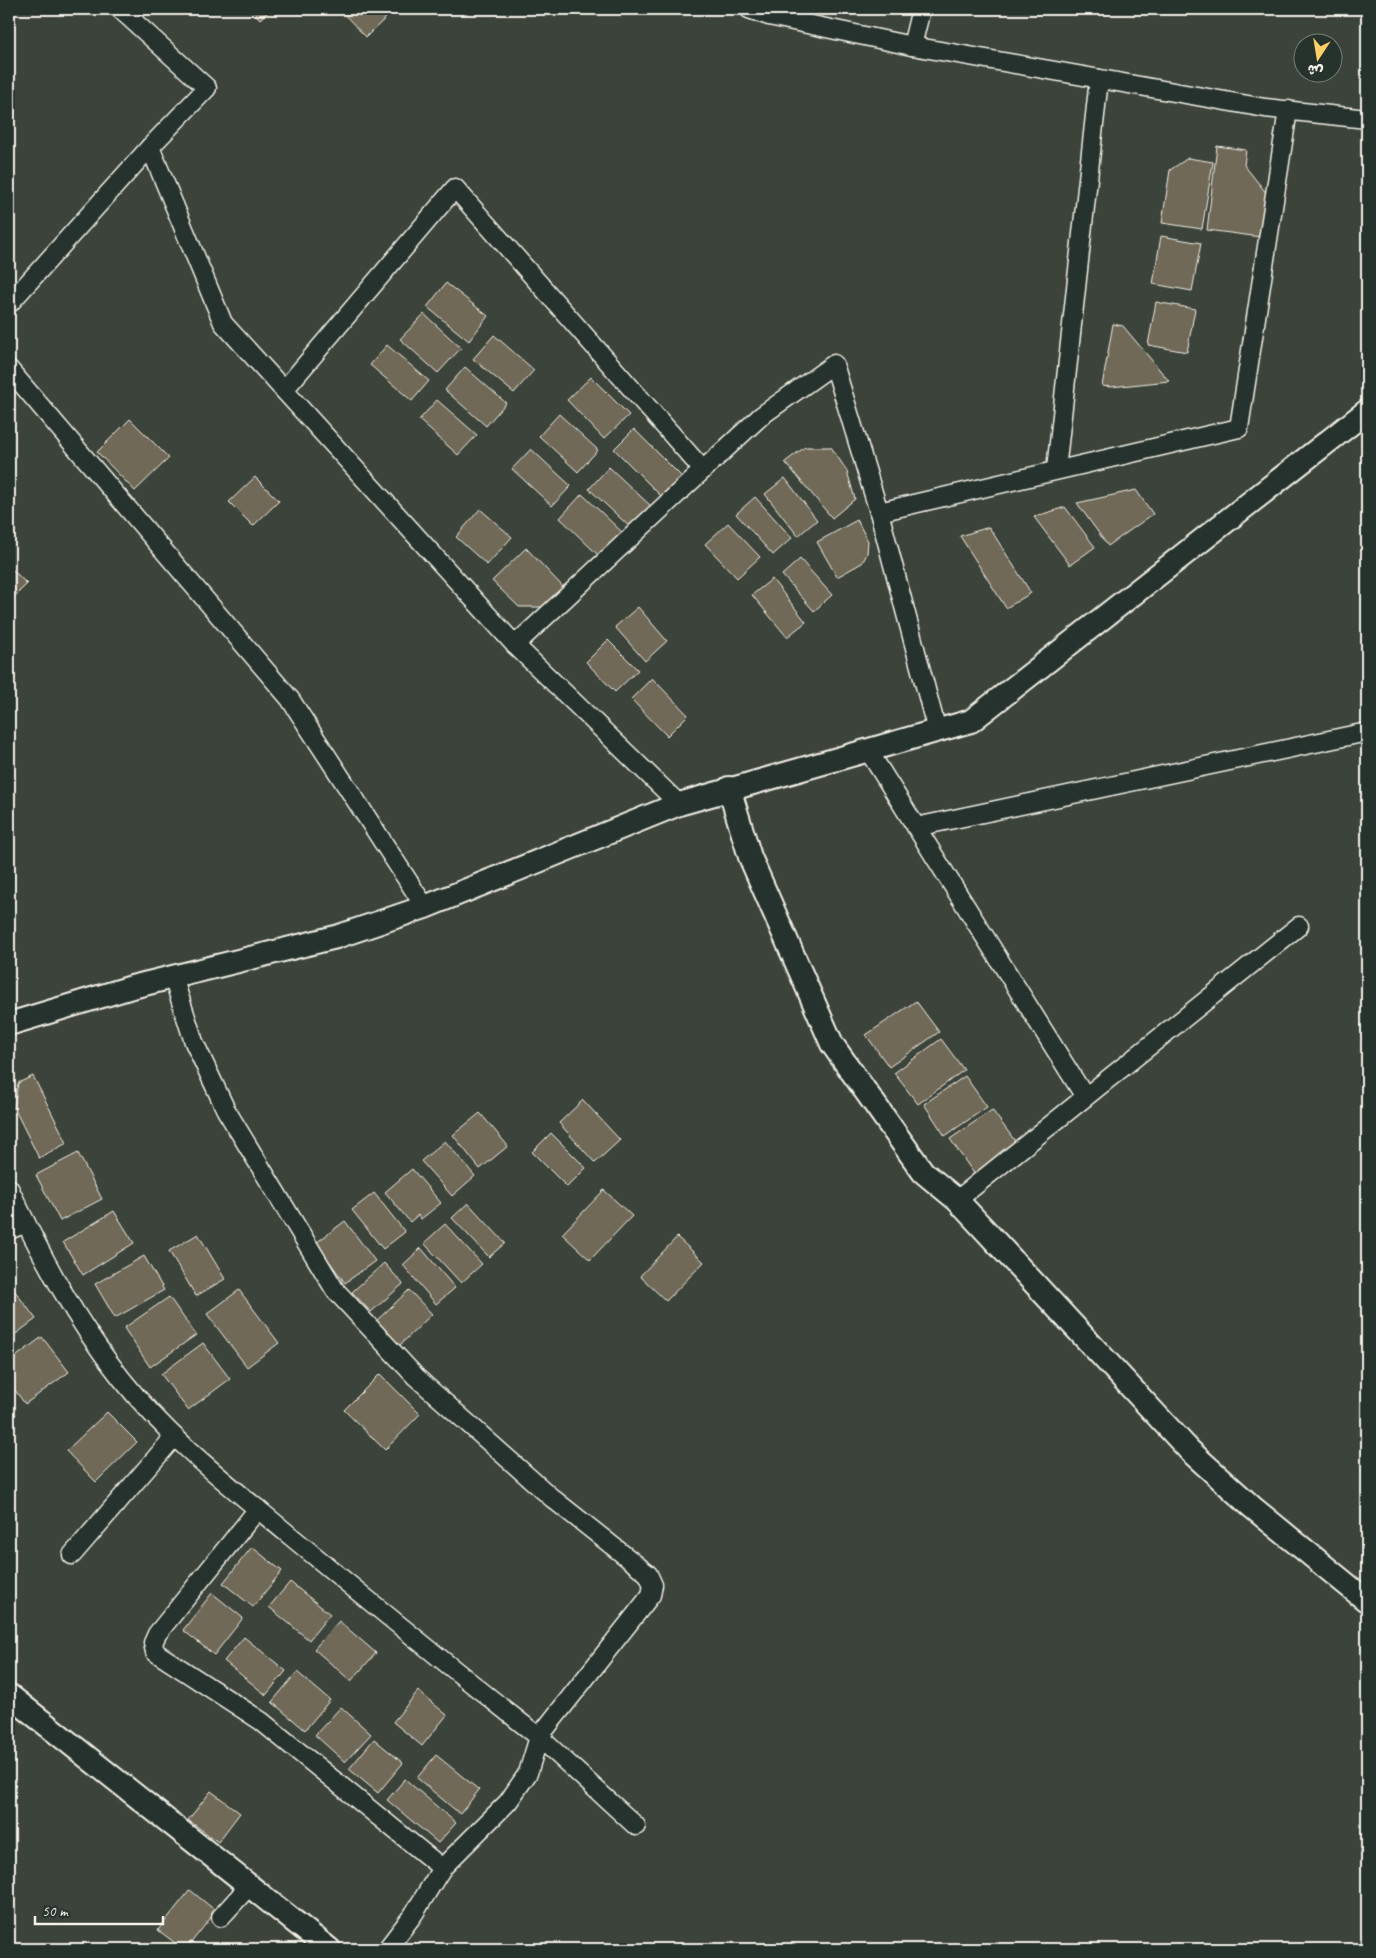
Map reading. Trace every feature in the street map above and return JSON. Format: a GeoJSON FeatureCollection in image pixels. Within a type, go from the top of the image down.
{"type":"FeatureCollection","features":[{"type":"Feature","properties":{"kind":"street"},"geometry":{"type":"LineString","coordinates":[[9,304],[150,147],[207,88],[120,9]]}},
{"type":"Feature","properties":{"kind":"street"},"geometry":{"type":"LineString","coordinates":[[749,9],[770,16],[912,46],[1288,110],[1367,119]]}},
{"type":"Feature","properties":{"kind":"street"},"geometry":{"type":"LineString","coordinates":[[912,46],[921,9]]}},
{"type":"Feature","properties":{"kind":"street"},"geometry":{"type":"LineString","coordinates":[[1056,470],[1099,78]]}},
{"type":"Feature","properties":{"kind":"street"},"geometry":{"type":"LineString","coordinates":[[879,512],[1240,428],[1288,110]]}},
{"type":"Feature","properties":{"kind":"street"},"geometry":{"type":"LineString","coordinates":[[150,147],[223,323],[515,645],[679,804]]}},
{"type":"Feature","properties":{"kind":"street"},"geometry":{"type":"LineString","coordinates":[[284,390],[454,188],[703,470]]}},
{"type":"Feature","properties":{"kind":"street"},"geometry":{"type":"LineString","coordinates":[[515,645],[761,416],[834,364],[879,512],[937,731]]}},
{"type":"Feature","properties":{"kind":"street"},"geometry":{"type":"LineString","coordinates":[[9,369],[290,699],[425,907]]}},
{"type":"Feature","properties":{"kind":"street"},"geometry":{"type":"LineString","coordinates":[[9,1024],[173,977],[336,937],[425,907],[679,804],[729,788],[971,722],[1367,411]]}},
{"type":"Feature","properties":{"kind":"street"},"geometry":{"type":"LineString","coordinates":[[916,827],[1367,732]]}},
{"type":"Feature","properties":{"kind":"street"},"geometry":{"type":"LineString","coordinates":[[868,750],[1086,1097]]}},
{"type":"Feature","properties":{"kind":"street"},"geometry":{"type":"LineString","coordinates":[[729,788],[750,857],[832,1044],[923,1172],[957,1200],[1190,1451],[1252,1507],[1367,1602]]}},
{"type":"Feature","properties":{"kind":"street"},"geometry":{"type":"LineString","coordinates":[[957,1200],[1299,926]]}},
{"type":"Feature","properties":{"kind":"street"},"geometry":{"type":"LineString","coordinates":[[173,977],[194,1042],[226,1110],[335,1290],[416,1377],[552,1498],[648,1574],[653,1585],[651,1595],[539,1737],[528,1774],[508,1802],[442,1868],[412,1915],[387,1949]]}},
{"type":"Feature","properties":{"kind":"street"},"geometry":{"type":"LineString","coordinates":[[9,1188],[46,1266],[82,1326],[121,1378],[174,1437],[412,1637],[539,1737],[636,1826]]}},
{"type":"Feature","properties":{"kind":"street"},"geometry":{"type":"LineString","coordinates":[[9,1230],[26,1223]]}},
{"type":"Feature","properties":{"kind":"street"},"geometry":{"type":"LineString","coordinates":[[72,1555],[174,1437]]}},
{"type":"Feature","properties":{"kind":"street"},"geometry":{"type":"LineString","coordinates":[[258,1509],[157,1634],[153,1643],[156,1652],[261,1721],[442,1868]]}},
{"type":"Feature","properties":{"kind":"street"},"geometry":{"type":"LineString","coordinates":[[9,1695],[329,1949]]}},
{"type":"Feature","properties":{"kind":"street"},"geometry":{"type":"LineString","coordinates":[[221,1917],[249,1886]]}},
{"type":"Feature","properties":{"kind":"building"},"geometry":{"type":"Polygon","coordinates":[[[250,9],[271,9],[260,19],[250,9]]]}},
{"type":"Feature","properties":{"kind":"building"},"geometry":{"type":"Polygon","coordinates":[[[339,9],[392,9],[393,11],[366,37],[339,9]]]}},
{"type":"Feature","properties":{"kind":"building"},"geometry":{"type":"Polygon","coordinates":[[[1217,146],[1246,150],[1244,165],[1279,209],[1276,239],[1207,230],[1217,146]]]}},
{"type":"Feature","properties":{"kind":"building"},"geometry":{"type":"Polygon","coordinates":[[[1188,158],[1213,162],[1202,229],[1162,223],[1170,170],[1188,158]]]}},
{"type":"Feature","properties":{"kind":"building"},"geometry":{"type":"Polygon","coordinates":[[[1161,236],[1201,243],[1192,291],[1153,284],[1161,236]]]}},
{"type":"Feature","properties":{"kind":"building"},"geometry":{"type":"Polygon","coordinates":[[[446,283],[488,316],[469,341],[427,307],[446,283]]]}},
{"type":"Feature","properties":{"kind":"building"},"geometry":{"type":"Polygon","coordinates":[[[1156,302],[1195,309],[1187,352],[1148,345],[1156,302]]]}},
{"type":"Feature","properties":{"kind":"building"},"geometry":{"type":"Polygon","coordinates":[[[424,314],[461,348],[438,373],[400,339],[424,314]]]}},
{"type":"Feature","properties":{"kind":"building"},"geometry":{"type":"Polygon","coordinates":[[[1113,324],[1123,326],[1169,381],[1111,387],[1102,386],[1113,324]]]}},
{"type":"Feature","properties":{"kind":"building"},"geometry":{"type":"Polygon","coordinates":[[[494,335],[534,370],[514,393],[473,359],[494,335]]]}},
{"type":"Feature","properties":{"kind":"building"},"geometry":{"type":"Polygon","coordinates":[[[387,345],[429,381],[412,401],[370,365],[387,345]]]}},
{"type":"Feature","properties":{"kind":"building"},"geometry":{"type":"Polygon","coordinates":[[[465,367],[506,403],[486,426],[445,390],[465,367]]]}},
{"type":"Feature","properties":{"kind":"building"},"geometry":{"type":"Polygon","coordinates":[[[591,377],[629,415],[604,439],[567,400],[591,377]]]}},
{"type":"Feature","properties":{"kind":"building"},"geometry":{"type":"Polygon","coordinates":[[[437,400],[477,435],[458,455],[419,420],[437,400]]]}},
{"type":"Feature","properties":{"kind":"building"},"geometry":{"type":"Polygon","coordinates":[[[559,414],[598,450],[578,472],[539,436],[559,414]]]}},
{"type":"Feature","properties":{"kind":"building"},"geometry":{"type":"Polygon","coordinates":[[[130,419],[169,458],[135,491],[97,452],[130,419]]]}},
{"type":"Feature","properties":{"kind":"building"},"geometry":{"type":"Polygon","coordinates":[[[634,429],[683,478],[663,498],[614,449],[634,429]]]}},
{"type":"Feature","properties":{"kind":"building"},"geometry":{"type":"Polygon","coordinates":[[[805,447],[831,447],[847,471],[855,499],[832,518],[785,462],[805,447]]]}},
{"type":"Feature","properties":{"kind":"building"},"geometry":{"type":"Polygon","coordinates":[[[531,449],[571,486],[552,506],[512,469],[531,449]]]}},
{"type":"Feature","properties":{"kind":"building"},"geometry":{"type":"Polygon","coordinates":[[[609,467],[653,508],[633,530],[589,489],[609,467]]]}},
{"type":"Feature","properties":{"kind":"building"},"geometry":{"type":"Polygon","coordinates":[[[255,477],[279,501],[253,526],[229,502],[255,477]]]}},
{"type":"Feature","properties":{"kind":"building"},"geometry":{"type":"Polygon","coordinates":[[[785,478],[817,520],[798,536],[765,494],[785,478]]]}},
{"type":"Feature","properties":{"kind":"building"},"geometry":{"type":"Polygon","coordinates":[[[1136,490],[1153,514],[1108,546],[1077,503],[1136,490]]]}},
{"type":"Feature","properties":{"kind":"building"},"geometry":{"type":"Polygon","coordinates":[[[582,494],[624,534],[601,558],[560,518],[582,494]]]}},
{"type":"Feature","properties":{"kind":"building"},"geometry":{"type":"Polygon","coordinates":[[[755,497],[792,538],[773,555],[736,514],[755,497]]]}},
{"type":"Feature","properties":{"kind":"building"},"geometry":{"type":"Polygon","coordinates":[[[1065,507],[1095,547],[1070,565],[1034,517],[1065,507]]]}},
{"type":"Feature","properties":{"kind":"building"},"geometry":{"type":"Polygon","coordinates":[[[480,509],[512,537],[487,565],[456,537],[480,509]]]}},
{"type":"Feature","properties":{"kind":"building"},"geometry":{"type":"Polygon","coordinates":[[[857,520],[868,541],[867,554],[862,563],[837,577],[817,542],[857,520]]]}},
{"type":"Feature","properties":{"kind":"building"},"geometry":{"type":"Polygon","coordinates":[[[728,523],[760,557],[737,578],[705,544],[728,523]]]}},
{"type":"Feature","properties":{"kind":"building"},"geometry":{"type":"Polygon","coordinates":[[[989,527],[1031,593],[1006,608],[960,536],[989,527]]]}},
{"type":"Feature","properties":{"kind":"building"},"geometry":{"type":"Polygon","coordinates":[[[526,548],[566,590],[548,607],[519,607],[492,581],[526,548]]]}},
{"type":"Feature","properties":{"kind":"building"},"geometry":{"type":"Polygon","coordinates":[[[800,559],[832,595],[814,611],[782,575],[800,559]]]}},
{"type":"Feature","properties":{"kind":"building"},"geometry":{"type":"Polygon","coordinates":[[[9,566],[27,584],[9,602],[9,566]]]}},
{"type":"Feature","properties":{"kind":"building"},"geometry":{"type":"Polygon","coordinates":[[[772,579],[806,622],[787,637],[752,595],[772,579]]]}},
{"type":"Feature","properties":{"kind":"building"},"geometry":{"type":"Polygon","coordinates":[[[638,607],[667,641],[645,661],[615,627],[638,607]]]}},
{"type":"Feature","properties":{"kind":"building"},"geometry":{"type":"Polygon","coordinates":[[[608,640],[638,670],[615,692],[586,662],[608,640]]]}},
{"type":"Feature","properties":{"kind":"building"},"geometry":{"type":"Polygon","coordinates":[[[652,678],[688,715],[667,736],[631,699],[652,678]]]}},
{"type":"Feature","properties":{"kind":"building"},"geometry":{"type":"Polygon","coordinates":[[[916,1001],[939,1032],[889,1067],[866,1035],[916,1001]]]}},
{"type":"Feature","properties":{"kind":"building"},"geometry":{"type":"Polygon","coordinates":[[[941,1039],[964,1070],[918,1104],[894,1073],[941,1039]]]}},
{"type":"Feature","properties":{"kind":"building"},"geometry":{"type":"Polygon","coordinates":[[[33,1076],[67,1143],[39,1158],[14,1108],[18,1083],[33,1076]]]}},
{"type":"Feature","properties":{"kind":"building"},"geometry":{"type":"Polygon","coordinates":[[[965,1076],[987,1107],[945,1136],[924,1104],[965,1076]]]}},
{"type":"Feature","properties":{"kind":"building"},"geometry":{"type":"Polygon","coordinates":[[[583,1100],[620,1140],[595,1163],[559,1123],[583,1100]]]}},
{"type":"Feature","properties":{"kind":"building"},"geometry":{"type":"Polygon","coordinates":[[[992,1110],[1018,1145],[975,1175],[950,1139],[992,1110]]]}},
{"type":"Feature","properties":{"kind":"building"},"geometry":{"type":"Polygon","coordinates":[[[480,1113],[508,1146],[480,1169],[453,1135],[480,1113]]]}},
{"type":"Feature","properties":{"kind":"building"},"geometry":{"type":"Polygon","coordinates":[[[551,1133],[586,1168],[567,1187],[532,1152],[551,1133]]]}},
{"type":"Feature","properties":{"kind":"building"},"geometry":{"type":"Polygon","coordinates":[[[445,1141],[475,1176],[452,1196],[421,1161],[445,1141]]]}},
{"type":"Feature","properties":{"kind":"building"},"geometry":{"type":"Polygon","coordinates":[[[78,1153],[102,1199],[60,1221],[36,1175],[78,1153]]]}},
{"type":"Feature","properties":{"kind":"building"},"geometry":{"type":"Polygon","coordinates":[[[412,1169],[441,1203],[421,1219],[418,1215],[410,1222],[385,1192],[412,1169]]]}},
{"type":"Feature","properties":{"kind":"building"},"geometry":{"type":"Polygon","coordinates":[[[604,1190],[632,1216],[590,1260],[562,1234],[604,1190]]]}},
{"type":"Feature","properties":{"kind":"building"},"geometry":{"type":"Polygon","coordinates":[[[374,1193],[405,1232],[383,1249],[352,1210],[374,1193]]]}},
{"type":"Feature","properties":{"kind":"building"},"geometry":{"type":"Polygon","coordinates":[[[468,1203],[505,1243],[489,1257],[452,1218],[468,1203]]]}},
{"type":"Feature","properties":{"kind":"building"},"geometry":{"type":"Polygon","coordinates":[[[114,1211],[134,1243],[83,1275],[63,1242],[114,1211]]]}},
{"type":"Feature","properties":{"kind":"building"},"geometry":{"type":"Polygon","coordinates":[[[345,1221],[375,1261],[345,1283],[316,1243],[345,1221]]]}},
{"type":"Feature","properties":{"kind":"building"},"geometry":{"type":"Polygon","coordinates":[[[445,1224],[482,1264],[461,1283],[424,1243],[445,1224]]]}},
{"type":"Feature","properties":{"kind":"building"},"geometry":{"type":"Polygon","coordinates":[[[198,1234],[225,1279],[196,1296],[169,1251],[198,1234]]]}},
{"type":"Feature","properties":{"kind":"building"},"geometry":{"type":"Polygon","coordinates":[[[677,1237],[704,1262],[666,1301],[640,1276],[677,1237]]]}},
{"type":"Feature","properties":{"kind":"building"},"geometry":{"type":"Polygon","coordinates":[[[421,1248],[455,1288],[436,1304],[403,1265],[421,1248]]]}},
{"type":"Feature","properties":{"kind":"building"},"geometry":{"type":"Polygon","coordinates":[[[144,1256],[164,1290],[115,1318],[95,1284],[144,1256]]]}},
{"type":"Feature","properties":{"kind":"building"},"geometry":{"type":"Polygon","coordinates":[[[384,1263],[403,1284],[371,1312],[352,1292],[384,1263]]]}},
{"type":"Feature","properties":{"kind":"building"},"geometry":{"type":"Polygon","coordinates":[[[11,1286],[36,1319],[9,1339],[9,1287],[11,1286]]]}},
{"type":"Feature","properties":{"kind":"building"},"geometry":{"type":"Polygon","coordinates":[[[239,1290],[279,1343],[247,1367],[207,1314],[239,1290]]]}},
{"type":"Feature","properties":{"kind":"building"},"geometry":{"type":"Polygon","coordinates":[[[409,1290],[432,1314],[398,1347],[374,1323],[409,1290]]]}},
{"type":"Feature","properties":{"kind":"building"},"geometry":{"type":"Polygon","coordinates":[[[169,1297],[196,1335],[150,1367],[124,1328],[169,1297]]]}},
{"type":"Feature","properties":{"kind":"building"},"geometry":{"type":"Polygon","coordinates":[[[42,1337],[69,1372],[25,1404],[9,1382],[9,1362],[42,1337]]]}},
{"type":"Feature","properties":{"kind":"building"},"geometry":{"type":"Polygon","coordinates":[[[203,1343],[230,1379],[188,1410],[161,1374],[203,1343]]]}},
{"type":"Feature","properties":{"kind":"building"},"geometry":{"type":"Polygon","coordinates":[[[380,1374],[420,1414],[385,1450],[344,1410],[380,1374]]]}},
{"type":"Feature","properties":{"kind":"building"},"geometry":{"type":"Polygon","coordinates":[[[107,1412],[137,1442],[96,1482],[66,1451],[107,1412]]]}},
{"type":"Feature","properties":{"kind":"building"},"geometry":{"type":"Polygon","coordinates":[[[252,1547],[282,1571],[253,1607],[223,1583],[252,1547]]]}},
{"type":"Feature","properties":{"kind":"building"},"geometry":{"type":"Polygon","coordinates":[[[290,1582],[330,1614],[309,1640],[269,1607],[290,1582]]]}},
{"type":"Feature","properties":{"kind":"building"},"geometry":{"type":"Polygon","coordinates":[[[212,1593],[243,1618],[214,1655],[183,1630],[212,1593]]]}},
{"type":"Feature","properties":{"kind":"building"},"geometry":{"type":"Polygon","coordinates":[[[339,1621],[376,1653],[351,1681],[314,1649],[339,1621]]]}},
{"type":"Feature","properties":{"kind":"building"},"geometry":{"type":"Polygon","coordinates":[[[244,1637],[286,1671],[266,1695],[224,1661],[244,1637]]]}},
{"type":"Feature","properties":{"kind":"building"},"geometry":{"type":"Polygon","coordinates":[[[297,1672],[330,1700],[305,1730],[272,1702],[297,1672]]]}},
{"type":"Feature","properties":{"kind":"building"},"geometry":{"type":"Polygon","coordinates":[[[418,1691],[447,1715],[422,1746],[393,1722],[418,1691]]]}},
{"type":"Feature","properties":{"kind":"building"},"geometry":{"type":"Polygon","coordinates":[[[341,1707],[371,1734],[345,1762],[315,1735],[341,1707]]]}},
{"type":"Feature","properties":{"kind":"building"},"geometry":{"type":"Polygon","coordinates":[[[374,1739],[403,1763],[378,1793],[349,1769],[374,1739]]]}},
{"type":"Feature","properties":{"kind":"building"},"geometry":{"type":"Polygon","coordinates":[[[436,1755],[479,1790],[460,1814],[417,1778],[436,1755]]]}},
{"type":"Feature","properties":{"kind":"building"},"geometry":{"type":"Polygon","coordinates":[[[405,1779],[456,1823],[438,1843],[387,1800],[405,1779]]]}},
{"type":"Feature","properties":{"kind":"building"},"geometry":{"type":"Polygon","coordinates":[[[211,1791],[240,1813],[218,1842],[188,1820],[211,1791]]]}},
{"type":"Feature","properties":{"kind":"building"},"geometry":{"type":"Polygon","coordinates":[[[190,1890],[216,1911],[186,1949],[183,1949],[158,1930],[190,1890]]]}}]}
